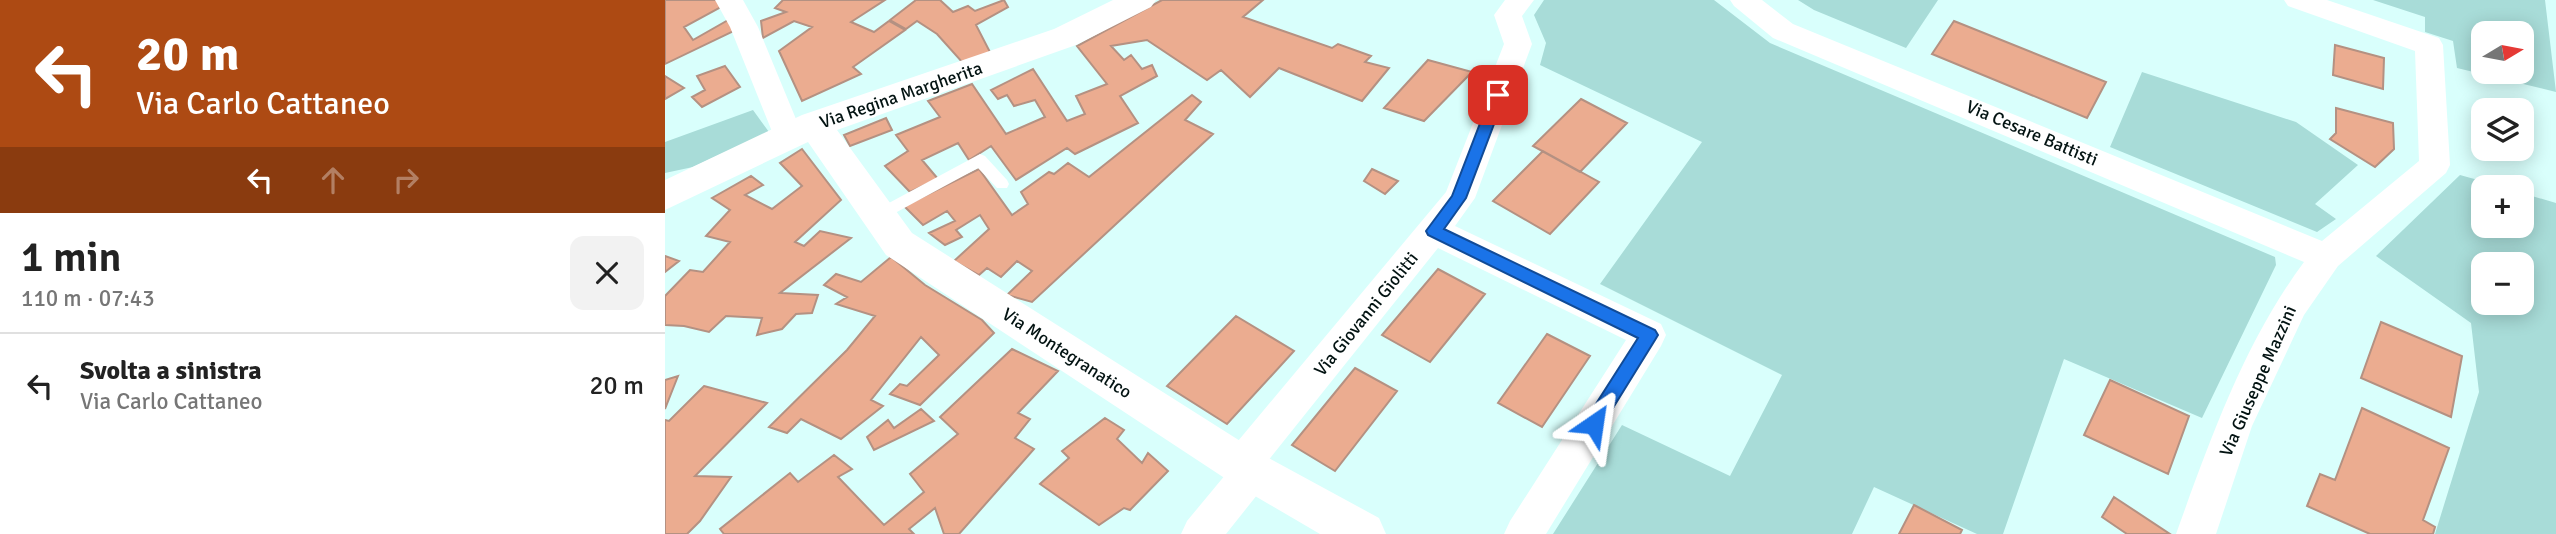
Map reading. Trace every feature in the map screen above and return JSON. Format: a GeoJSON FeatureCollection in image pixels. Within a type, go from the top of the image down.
{"type":"FeatureCollection","features":[{"type":"Feature","properties":{"kind":"street","name":"Via Montegranatico"},"geometry":{"type":"LineString","coordinates":[[729,0],[801,130],[879,215],[899,244],[1247,468],[1363,534]]}},
{"type":"Feature","properties":{"kind":"street","name":"Via Regina Margherita"},"geometry":{"type":"LineString","coordinates":[[665,197],[801,130],[1065,37],[1140,0]]}},
{"type":"Feature","properties":{"kind":"street","name":"Via Giovanni Giolitti"},"geometry":{"type":"LineString","coordinates":[[1201,534],[1247,468],[1459,198],[1518,44],[1508,15],[1520,0]]}},
{"type":"Feature","properties":{"kind":"street","name":"Via Cesare Battisti"},"geometry":{"type":"LineString","coordinates":[[1744,0],[1783,31],[2326,257]]}},
{"type":"Feature","properties":{"kind":"street","name":"Via Giuseppe Mazzini"},"geometry":{"type":"LineString","coordinates":[[2196,534],[2234,425],[2291,306],[2326,257],[2435,165],[2429,45],[2298,0]]}},
{"type":"Feature","properties":{"kind":"street"},"geometry":{"type":"LineString","coordinates":[[1434,231],[1649,335],[1524,534]]}},
{"type":"Feature","properties":{"kind":"lane"},"geometry":{"type":"LineString","coordinates":[[879,215],[980,160],[1002,184]]}},
{"type":"Feature","properties":{"kind":"shaded area"},"geometry":{"type":"Polygon","coordinates":[[[1544,0],[1714,0],[1770,43],[2275,257],[2276,265],[2202,418],[2064,359],[2003,534],[1977,534],[1874,487],[1852,534],[1553,534],[1622,425],[1730,476],[1782,375],[1600,284],[1702,142],[1540,65],[1546,43],[1534,15],[1544,0]]]}},
{"type":"Feature","properties":{"kind":"shaded area"},"geometry":{"type":"Polygon","coordinates":[[[1798,0],[1938,0],[1906,48],[1814,10],[1798,0]]]}},
{"type":"Feature","properties":{"kind":"shaded area"},"geometry":{"type":"Polygon","coordinates":[[[2373,0],[2545,0],[2556,92],[2523,84],[2534,84],[2534,21],[2471,21],[2471,71],[2457,68],[2453,41],[2425,32],[2425,17],[2373,0]]]}},
{"type":"Feature","properties":{"kind":"shaded area"},"geometry":{"type":"Polygon","coordinates":[[[2142,72],[2296,122],[2358,165],[2315,204],[2336,219],[2317,232],[2110,147],[2142,72]]]}},
{"type":"Feature","properties":{"kind":"shaded area"},"geometry":{"type":"Polygon","coordinates":[[[753,110],[769,132],[693,167],[665,173],[665,142],[753,110]]]}},
{"type":"Feature","properties":{"kind":"shaded area"},"geometry":{"type":"Polygon","coordinates":[[[2460,175],[2471,178],[2471,238],[2534,238],[2534,197],[2556,203],[2556,534],[2435,534],[2479,392],[2471,323],[2376,256],[2460,175]]]}},
{"type":"Feature","properties":{"kind":"building"},"geometry":{"type":"Polygon","coordinates":[[[665,0],[719,0],[723,6],[684,27],[693,40],[730,19],[738,29],[665,64],[665,0]]]}},
{"type":"Feature","properties":{"kind":"building"},"geometry":{"type":"Polygon","coordinates":[[[783,0],[885,0],[851,22],[874,32],[889,21],[905,30],[853,67],[861,74],[802,101],[779,51],[812,27],[794,21],[763,38],[761,21],[786,12],[775,8],[783,0]]]}},
{"type":"Feature","properties":{"kind":"building"},"geometry":{"type":"Polygon","coordinates":[[[916,0],[940,0],[953,12],[968,6],[975,11],[1004,0],[1008,7],[976,25],[992,56],[962,62],[937,34],[917,21],[906,29],[890,20],[916,0]]]}},
{"type":"Feature","properties":{"kind":"building"},"geometry":{"type":"Polygon","coordinates":[[[1162,0],[1263,0],[1243,17],[1332,48],[1338,44],[1371,56],[1365,62],[1389,68],[1362,101],[1279,68],[1250,97],[1221,70],[1207,80],[1147,40],[1111,46],[1124,60],[1131,55],[1142,69],[1152,65],[1157,76],[1120,96],[1138,123],[1075,154],[1067,148],[1016,180],[991,146],[969,160],[958,143],[922,160],[938,179],[910,192],[885,166],[908,151],[896,135],[940,117],[928,101],[972,84],[1006,134],[1045,117],[1035,100],[1014,106],[1007,95],[998,99],[991,90],[1033,69],[1067,121],[1085,114],[1076,96],[1107,84],[1077,46],[1162,0]]]}},
{"type":"Feature","properties":{"kind":"building"},"geometry":{"type":"Polygon","coordinates":[[[1954,21],[2106,82],[2087,118],[1932,54],[1954,21]]]}},
{"type":"Feature","properties":{"kind":"building"},"geometry":{"type":"Polygon","coordinates":[[[2335,45],[2384,58],[2383,89],[2333,75],[2335,45]]]}},
{"type":"Feature","properties":{"kind":"building"},"geometry":{"type":"Polygon","coordinates":[[[1428,60],[1472,72],[1424,121],[1384,108],[1428,60]]]}},
{"type":"Feature","properties":{"kind":"building"},"geometry":{"type":"Polygon","coordinates":[[[725,66],[740,87],[702,107],[692,97],[705,90],[697,76],[725,66]]]}},
{"type":"Feature","properties":{"kind":"building"},"geometry":{"type":"Polygon","coordinates":[[[665,76],[684,88],[665,99],[665,76]]]}},
{"type":"Feature","properties":{"kind":"building"},"geometry":{"type":"Polygon","coordinates":[[[1192,95],[1201,102],[1185,120],[1213,134],[1032,302],[1007,295],[1032,271],[1017,261],[1001,277],[987,268],[979,275],[954,261],[989,229],[980,215],[956,230],[962,237],[945,245],[929,233],[955,221],[947,211],[923,225],[904,206],[979,169],[1012,215],[1028,204],[1021,192],[1049,172],[1054,174],[1068,163],[1089,177],[1192,95]]]}},
{"type":"Feature","properties":{"kind":"building"},"geometry":{"type":"Polygon","coordinates":[[[1581,99],[1627,123],[1580,172],[1533,146],[1581,99]]]}},
{"type":"Feature","properties":{"kind":"building"},"geometry":{"type":"Polygon","coordinates":[[[2336,108],[2393,123],[2394,149],[2375,167],[2330,139],[2336,133],[2336,108]]]}},
{"type":"Feature","properties":{"kind":"building"},"geometry":{"type":"Polygon","coordinates":[[[886,118],[892,130],[850,146],[844,135],[886,118]]]}},
{"type":"Feature","properties":{"kind":"building"},"geometry":{"type":"Polygon","coordinates":[[[802,149],[841,200],[795,242],[804,246],[820,231],[851,238],[780,293],[818,295],[812,313],[796,314],[782,329],[757,335],[762,318],[726,316],[709,332],[665,325],[665,296],[690,270],[703,272],[730,242],[706,236],[730,210],[712,198],[751,176],[763,185],[745,195],[772,209],[802,186],[780,163],[802,149]]]}},
{"type":"Feature","properties":{"kind":"building"},"geometry":{"type":"Polygon","coordinates":[[[1543,151],[1599,182],[1550,234],[1493,201],[1543,151]]]}},
{"type":"Feature","properties":{"kind":"building"},"geometry":{"type":"Polygon","coordinates":[[[1372,169],[1398,181],[1385,194],[1364,181],[1372,169]]]}},
{"type":"Feature","properties":{"kind":"building"},"geometry":{"type":"Polygon","coordinates":[[[665,256],[679,261],[665,272],[665,256]]]}},
{"type":"Feature","properties":{"kind":"building"},"geometry":{"type":"Polygon","coordinates":[[[891,257],[925,285],[982,320],[994,333],[920,405],[890,394],[900,384],[907,386],[939,355],[921,337],[871,400],[883,406],[841,439],[801,419],[787,433],[769,427],[847,350],[875,316],[836,304],[847,297],[824,285],[836,274],[861,282],[891,257]]]}},
{"type":"Feature","properties":{"kind":"building"},"geometry":{"type":"Polygon","coordinates":[[[1438,269],[1485,294],[1430,362],[1382,335],[1438,269]]]}},
{"type":"Feature","properties":{"kind":"building"},"geometry":{"type":"Polygon","coordinates":[[[1236,316],[1294,351],[1227,424],[1167,386],[1236,316]]]}},
{"type":"Feature","properties":{"kind":"building"},"geometry":{"type":"Polygon","coordinates":[[[2381,322],[2462,356],[2451,417],[2361,378],[2381,322]]]}},
{"type":"Feature","properties":{"kind":"building"},"geometry":{"type":"Polygon","coordinates":[[[1547,334],[1590,356],[1542,427],[1498,403],[1547,334]]]}},
{"type":"Feature","properties":{"kind":"building"},"geometry":{"type":"Polygon","coordinates":[[[1012,349],[1058,371],[1018,413],[1030,419],[1015,438],[1034,449],[959,534],[944,534],[935,508],[909,529],[914,534],[724,534],[720,529],[790,473],[798,482],[834,455],[852,469],[838,477],[884,525],[924,492],[910,474],[958,434],[940,417],[1012,349]]]}},
{"type":"Feature","properties":{"kind":"building"},"geometry":{"type":"Polygon","coordinates":[[[1355,368],[1397,391],[1335,471],[1292,445],[1355,368]]]}},
{"type":"Feature","properties":{"kind":"building"},"geometry":{"type":"Polygon","coordinates":[[[678,376],[665,409],[665,380],[678,376]]]}},
{"type":"Feature","properties":{"kind":"building"},"geometry":{"type":"Polygon","coordinates":[[[2110,380],[2189,416],[2168,474],[2084,435],[2110,380]]]}},
{"type":"Feature","properties":{"kind":"building"},"geometry":{"type":"Polygon","coordinates":[[[704,386],[767,403],[695,476],[731,477],[700,521],[687,534],[665,534],[665,420],[669,421],[704,386]]]}},
{"type":"Feature","properties":{"kind":"building"},"geometry":{"type":"Polygon","coordinates":[[[2362,408],[2449,448],[2423,520],[2435,527],[2433,534],[2370,534],[2307,506],[2320,474],[2335,480],[2362,408]]]}},
{"type":"Feature","properties":{"kind":"building"},"geometry":{"type":"Polygon","coordinates":[[[921,409],[934,421],[874,450],[867,437],[888,420],[894,428],[921,409]]]}},
{"type":"Feature","properties":{"kind":"building"},"geometry":{"type":"Polygon","coordinates":[[[1105,418],[1124,430],[1117,439],[1142,463],[1148,453],[1168,471],[1130,510],[1124,508],[1099,525],[1040,484],[1069,458],[1062,451],[1105,418]]]}},
{"type":"Feature","properties":{"kind":"building"},"geometry":{"type":"Polygon","coordinates":[[[2114,497],[2170,534],[2127,534],[2102,517],[2114,497]]]}},
{"type":"Feature","properties":{"kind":"building"},"geometry":{"type":"Polygon","coordinates":[[[1914,505],[1962,530],[1960,534],[1899,534],[1914,505]]]}},
{"type":"Feature","properties":{"kind":"route"},"geometry":{"type":"LineString","coordinates":[[1498,95],[1459,198],[1434,231],[1649,335],[1594,424]]}}]}
